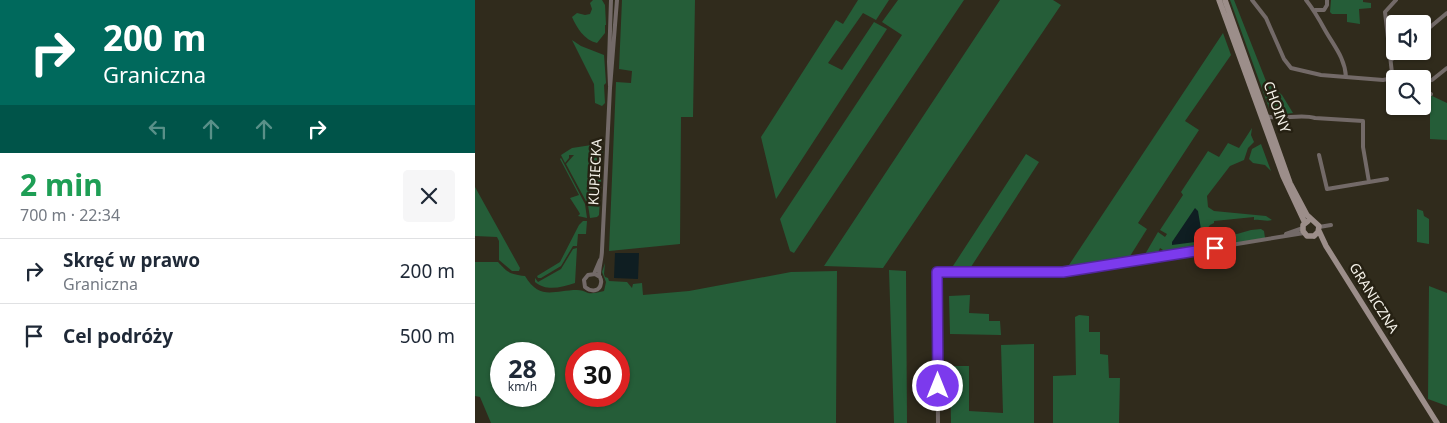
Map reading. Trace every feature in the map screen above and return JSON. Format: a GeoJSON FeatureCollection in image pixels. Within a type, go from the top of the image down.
{"type":"FeatureCollection","features":[{"type":"Feature","properties":{"kind":"street","name":"KUPIECKA"},"geometry":{"type":"LineString","coordinates":[[610,88],[611,0]]}},
{"type":"Feature","properties":{"kind":"street","name":"KUPIECKA"},"geometry":{"type":"LineString","coordinates":[[600,277],[610,88],[617,0]]}},
{"type":"Feature","properties":{"kind":"street","name":"CHOINY"},"geometry":{"type":"LineString","coordinates":[[1219,0],[1267,134],[1304,228]]}},
{"type":"Feature","properties":{"kind":"street","name":"CHOINY"},"geometry":{"type":"LineString","coordinates":[[1225,0],[1290,183],[1311,220]]}},
{"type":"Feature","properties":{"kind":"street"},"geometry":{"type":"LineString","coordinates":[[1259,0],[1253,2],[1266,18],[1284,59],[1291,68],[1321,75],[1386,80]]}},
{"type":"Feature","properties":{"kind":"street"},"geometry":{"type":"LineString","coordinates":[[1306,0],[1315,10],[1341,56],[1346,77]]}},
{"type":"Feature","properties":{"kind":"street"},"geometry":{"type":"LineString","coordinates":[[1315,10],[1323,10],[1327,5],[1327,0]]}},
{"type":"Feature","properties":{"kind":"street"},"geometry":{"type":"LineString","coordinates":[[1386,20],[1385,12],[1397,0]]}},
{"type":"Feature","properties":{"kind":"street"},"geometry":{"type":"LineString","coordinates":[[1431,26],[1447,12]]}},
{"type":"Feature","properties":{"kind":"street"},"geometry":{"type":"LineString","coordinates":[[1391,60],[1392,70]]}},
{"type":"Feature","properties":{"kind":"street"},"geometry":{"type":"LineString","coordinates":[[1431,80],[1447,68]]}},
{"type":"Feature","properties":{"kind":"street"},"geometry":{"type":"LineString","coordinates":[[1266,116],[1274,118],[1308,116],[1363,121],[1363,147],[1369,182]]}},
{"type":"Feature","properties":{"kind":"street"},"geometry":{"type":"LineString","coordinates":[[1270,126],[1274,118]]}},
{"type":"Feature","properties":{"kind":"street"},"geometry":{"type":"LineString","coordinates":[[1319,155],[1327,190],[1387,179]]}},
{"type":"Feature","properties":{"kind":"street"},"geometry":{"type":"LineString","coordinates":[[938,423],[937,272],[1067,272],[1267,240],[1304,228],[1311,220],[1317,222],[1319,229]]}},
{"type":"Feature","properties":{"kind":"street"},"geometry":{"type":"LineString","coordinates":[[1304,228],[1308,236],[1314,236],[1319,229],[1331,224]]}},
{"type":"Feature","properties":{"kind":"street","name":"GRANICZNA"},"geometry":{"type":"LineString","coordinates":[[1319,229],[1326,246],[1437,423]]}},
{"type":"Feature","properties":{"kind":"street","name":"GRANICZNA"},"geometry":{"type":"LineString","coordinates":[[1314,236],[1326,246]]}},
{"type":"Feature","properties":{"kind":"street","name":"KUPIECKA"},"geometry":{"type":"LineString","coordinates":[[594,274],[601,258]]}},
{"type":"Feature","properties":{"kind":"street"},"geometry":{"type":"LineString","coordinates":[[594,274],[600,277],[601,283],[599,288],[594,291],[585,286],[585,280],[588,275],[594,274]]}},
{"type":"Feature","properties":{"kind":"green space"},"geometry":{"type":"Polygon","coordinates":[[[593,0],[602,0],[605,5],[605,33],[597,43],[585,36],[572,17],[577,13],[590,14],[592,9],[590,3],[593,0]]]}},
{"type":"Feature","properties":{"kind":"green space"},"geometry":{"type":"Polygon","coordinates":[[[622,0],[695,0],[693,117],[681,117],[680,244],[609,251],[616,82],[631,83],[632,71],[619,69],[622,0]]]}},
{"type":"Feature","properties":{"kind":"green space"},"geometry":{"type":"Polygon","coordinates":[[[858,0],[889,0],[876,20],[863,13],[828,63],[842,70],[874,22],[887,29],[776,199],[761,137],[836,20],[843,24],[858,0]]]}},
{"type":"Feature","properties":{"kind":"green space"},"geometry":{"type":"Polygon","coordinates":[[[898,0],[964,0],[794,253],[790,251],[780,219],[902,35],[882,22],[898,0]]]}},
{"type":"Feature","properties":{"kind":"green space"},"geometry":{"type":"Polygon","coordinates":[[[1000,0],[1053,0],[1061,5],[883,268],[824,266],[1000,0]]]}},
{"type":"Feature","properties":{"kind":"green space"},"geometry":{"type":"Polygon","coordinates":[[[1230,0],[1234,0],[1266,81],[1282,95],[1293,113],[1277,115],[1269,108],[1230,0]]]}},
{"type":"Feature","properties":{"kind":"green space"},"geometry":{"type":"Polygon","coordinates":[[[1331,0],[1363,0],[1363,2],[1371,3],[1371,8],[1359,9],[1360,24],[1347,22],[1347,14],[1332,14],[1330,12],[1331,0]]]}},
{"type":"Feature","properties":{"kind":"green space"},"geometry":{"type":"Polygon","coordinates":[[[1223,33],[1231,55],[1185,121],[1199,130],[1138,223],[1147,229],[1127,261],[1065,271],[1223,33]]]}},
{"type":"Feature","properties":{"kind":"green space"},"geometry":{"type":"Polygon","coordinates":[[[572,40],[581,46],[604,55],[606,83],[604,85],[605,103],[602,106],[595,103],[594,84],[572,40]]]}},
{"type":"Feature","properties":{"kind":"green space"},"geometry":{"type":"Polygon","coordinates":[[[1431,95],[1447,103],[1447,140],[1430,139],[1431,95]]]}},
{"type":"Feature","properties":{"kind":"green space"},"geometry":{"type":"Polygon","coordinates":[[[1252,128],[1251,135],[1254,142],[1248,148],[1244,160],[1230,166],[1207,196],[1208,207],[1214,211],[1266,216],[1272,220],[1254,220],[1254,217],[1214,221],[1207,229],[1209,241],[1206,245],[1207,248],[1160,255],[1163,250],[1160,248],[1157,255],[1144,256],[1158,232],[1165,237],[1167,234],[1160,230],[1183,195],[1181,192],[1208,151],[1219,157],[1228,143],[1239,148],[1252,128]]]}},
{"type":"Feature","properties":{"kind":"green space"},"geometry":{"type":"Polygon","coordinates":[[[598,144],[603,147],[599,215],[590,218],[588,205],[566,164],[574,155],[569,155],[565,163],[561,155],[572,148],[598,144]]]}},
{"type":"Feature","properties":{"kind":"green space"},"geometry":{"type":"Polygon","coordinates":[[[1261,144],[1271,171],[1265,165],[1253,163],[1249,159],[1252,149],[1261,144]]]}},
{"type":"Feature","properties":{"kind":"green space"},"geometry":{"type":"Polygon","coordinates":[[[1026,154],[1039,162],[969,270],[951,269],[1026,154]]]}},
{"type":"Feature","properties":{"kind":"green space"},"geometry":{"type":"Polygon","coordinates":[[[561,158],[585,204],[587,218],[578,216],[580,214],[570,198],[579,195],[561,158]]]}},
{"type":"Feature","properties":{"kind":"green space"},"geometry":{"type":"Polygon","coordinates":[[[475,187],[520,268],[519,271],[512,271],[499,260],[499,241],[497,237],[475,236],[475,187]]]}},
{"type":"Feature","properties":{"kind":"green space"},"geometry":{"type":"Polygon","coordinates":[[[1417,209],[1423,211],[1424,216],[1429,219],[1429,244],[1417,242],[1417,209]]]}},
{"type":"Feature","properties":{"kind":"green space"},"geometry":{"type":"Polygon","coordinates":[[[583,221],[587,221],[586,234],[578,234],[577,246],[573,246],[561,266],[538,278],[537,276],[560,262],[579,225],[583,221]]]}},
{"type":"Feature","properties":{"kind":"green space"},"geometry":{"type":"Polygon","coordinates":[[[1261,229],[1264,231],[1265,238],[1216,246],[1213,243],[1213,236],[1215,235],[1237,234],[1261,229]]]}},
{"type":"Feature","properties":{"kind":"green space"},"geometry":{"type":"Polygon","coordinates":[[[577,248],[575,283],[550,288],[535,282],[535,278],[538,282],[561,269],[573,249],[577,248]]]}},
{"type":"Feature","properties":{"kind":"green space"},"geometry":{"type":"Polygon","coordinates":[[[475,262],[498,262],[504,269],[516,275],[525,276],[536,289],[542,291],[578,290],[588,293],[604,291],[606,282],[602,272],[605,263],[604,274],[609,281],[627,282],[632,288],[633,284],[642,283],[643,295],[689,291],[791,272],[837,271],[836,423],[491,423],[480,397],[475,396],[475,262]]]}},
{"type":"Feature","properties":{"kind":"green space"},"geometry":{"type":"Polygon","coordinates":[[[889,270],[906,271],[907,423],[894,423],[889,270]]]}},
{"type":"Feature","properties":{"kind":"green space"},"geometry":{"type":"Polygon","coordinates":[[[1429,286],[1447,293],[1447,406],[1428,399],[1429,286]]]}},
{"type":"Feature","properties":{"kind":"green space"},"geometry":{"type":"Polygon","coordinates":[[[970,295],[969,313],[989,314],[989,321],[1000,321],[1001,335],[950,334],[949,296],[970,295]]]}},
{"type":"Feature","properties":{"kind":"green space"},"geometry":{"type":"Polygon","coordinates":[[[1079,315],[1089,316],[1089,332],[1100,332],[1100,354],[1108,355],[1109,378],[1120,378],[1119,423],[1053,423],[1053,376],[1076,375],[1075,317],[1079,315]]]}},
{"type":"Feature","properties":{"kind":"green space"},"geometry":{"type":"Polygon","coordinates":[[[1034,344],[1034,423],[951,423],[950,366],[969,366],[969,411],[1003,413],[1001,345],[1034,344]]]}},
{"type":"Feature","properties":{"kind":"shaded area"},"geometry":{"type":"Polygon","coordinates":[[[1195,208],[1198,211],[1203,241],[1172,245],[1172,242],[1195,208]]]}},
{"type":"Feature","properties":{"kind":"shaded area"},"geometry":{"type":"Polygon","coordinates":[[[615,253],[639,253],[638,279],[614,278],[615,253]]]}},
{"type":"Feature","properties":{"kind":"route"},"geometry":{"type":"LineString","coordinates":[[938,386],[937,272],[1054,273],[1215,248]]}}]}
